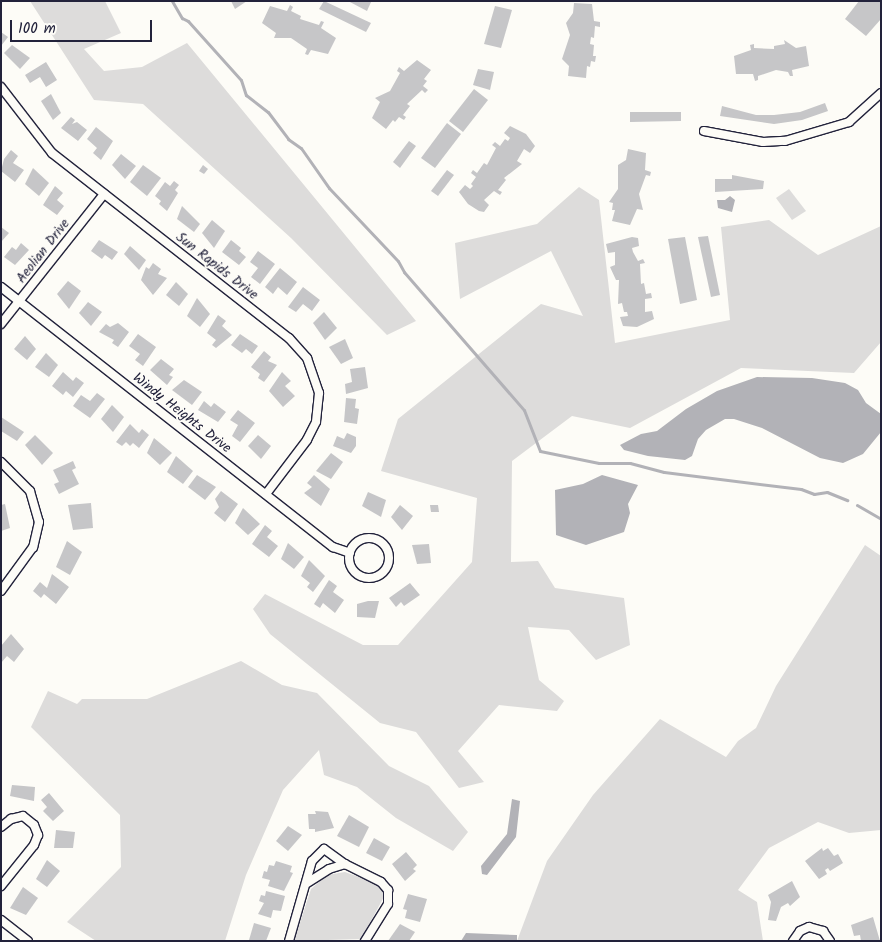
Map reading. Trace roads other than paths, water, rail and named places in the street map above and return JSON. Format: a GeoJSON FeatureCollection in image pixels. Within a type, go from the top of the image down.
{"type":"FeatureCollection","features":[{"type":"Feature","properties":{"kind":"street","name":"Sun Rapids Drive"},"geometry":{"type":"LineString","coordinates":[[1,88],[52,153],[296,344],[312,366],[319,392],[316,422],[307,440],[266,494]]}},
{"type":"Feature","properties":{"kind":"street"},"geometry":{"type":"LineString","coordinates":[[704,131],[763,142],[785,141],[849,122],[881,93]]}},
{"type":"Feature","properties":{"kind":"street","name":"Aeolian Drive"},"geometry":{"type":"LineString","coordinates":[[1,324],[104,194]]}},
{"type":"Feature","properties":{"kind":"street","name":"Windy Heights Drive"},"geometry":{"type":"LineString","coordinates":[[1,287],[333,547],[350,553]]}},
{"type":"Feature","properties":{"kind":"street"},"geometry":{"type":"LineString","coordinates":[[1,462],[30,491],[39,522],[33,547],[1,591]]}},
{"type":"Feature","properties":{"kind":"street"},"geometry":{"type":"LineString","coordinates":[[374,539],[386,548],[388,563],[379,575],[364,577],[352,568],[350,553],[359,541],[374,539]]}},
{"type":"Feature","properties":{"kind":"street"},"geometry":{"type":"LineString","coordinates":[[1,827],[11,819],[23,816],[34,825],[38,835],[34,845],[1,886]]}},
{"type":"Feature","properties":{"kind":"street"},"geometry":{"type":"LineString","coordinates":[[288,941],[307,883],[312,861],[320,851],[329,850],[345,864],[381,882],[390,894],[388,904],[365,941]]}},
{"type":"Feature","properties":{"kind":"street"},"geometry":{"type":"LineString","coordinates":[[307,883],[329,869],[345,864]]}},
{"type":"Feature","properties":{"kind":"street"},"geometry":{"type":"LineString","coordinates":[[1,920],[28,941]]}},
{"type":"Feature","properties":{"kind":"street"},"geometry":{"type":"LineString","coordinates":[[793,941],[800,931],[809,928],[823,932],[830,941]]}},
{"type":"Feature","properties":{"kind":"waterway"},"geometry":{"type":"LineString","coordinates":[[172,1],[182,18],[188,21],[241,80],[246,95],[268,112],[288,139],[301,148],[329,188],[398,261],[404,272],[524,410],[540,451],[599,463],[630,463],[664,472],[801,489],[814,494],[827,492],[847,500]]}},
{"type":"Feature","properties":{"kind":"waterway"},"geometry":{"type":"LineString","coordinates":[[857,505],[881,519]]}}]}
